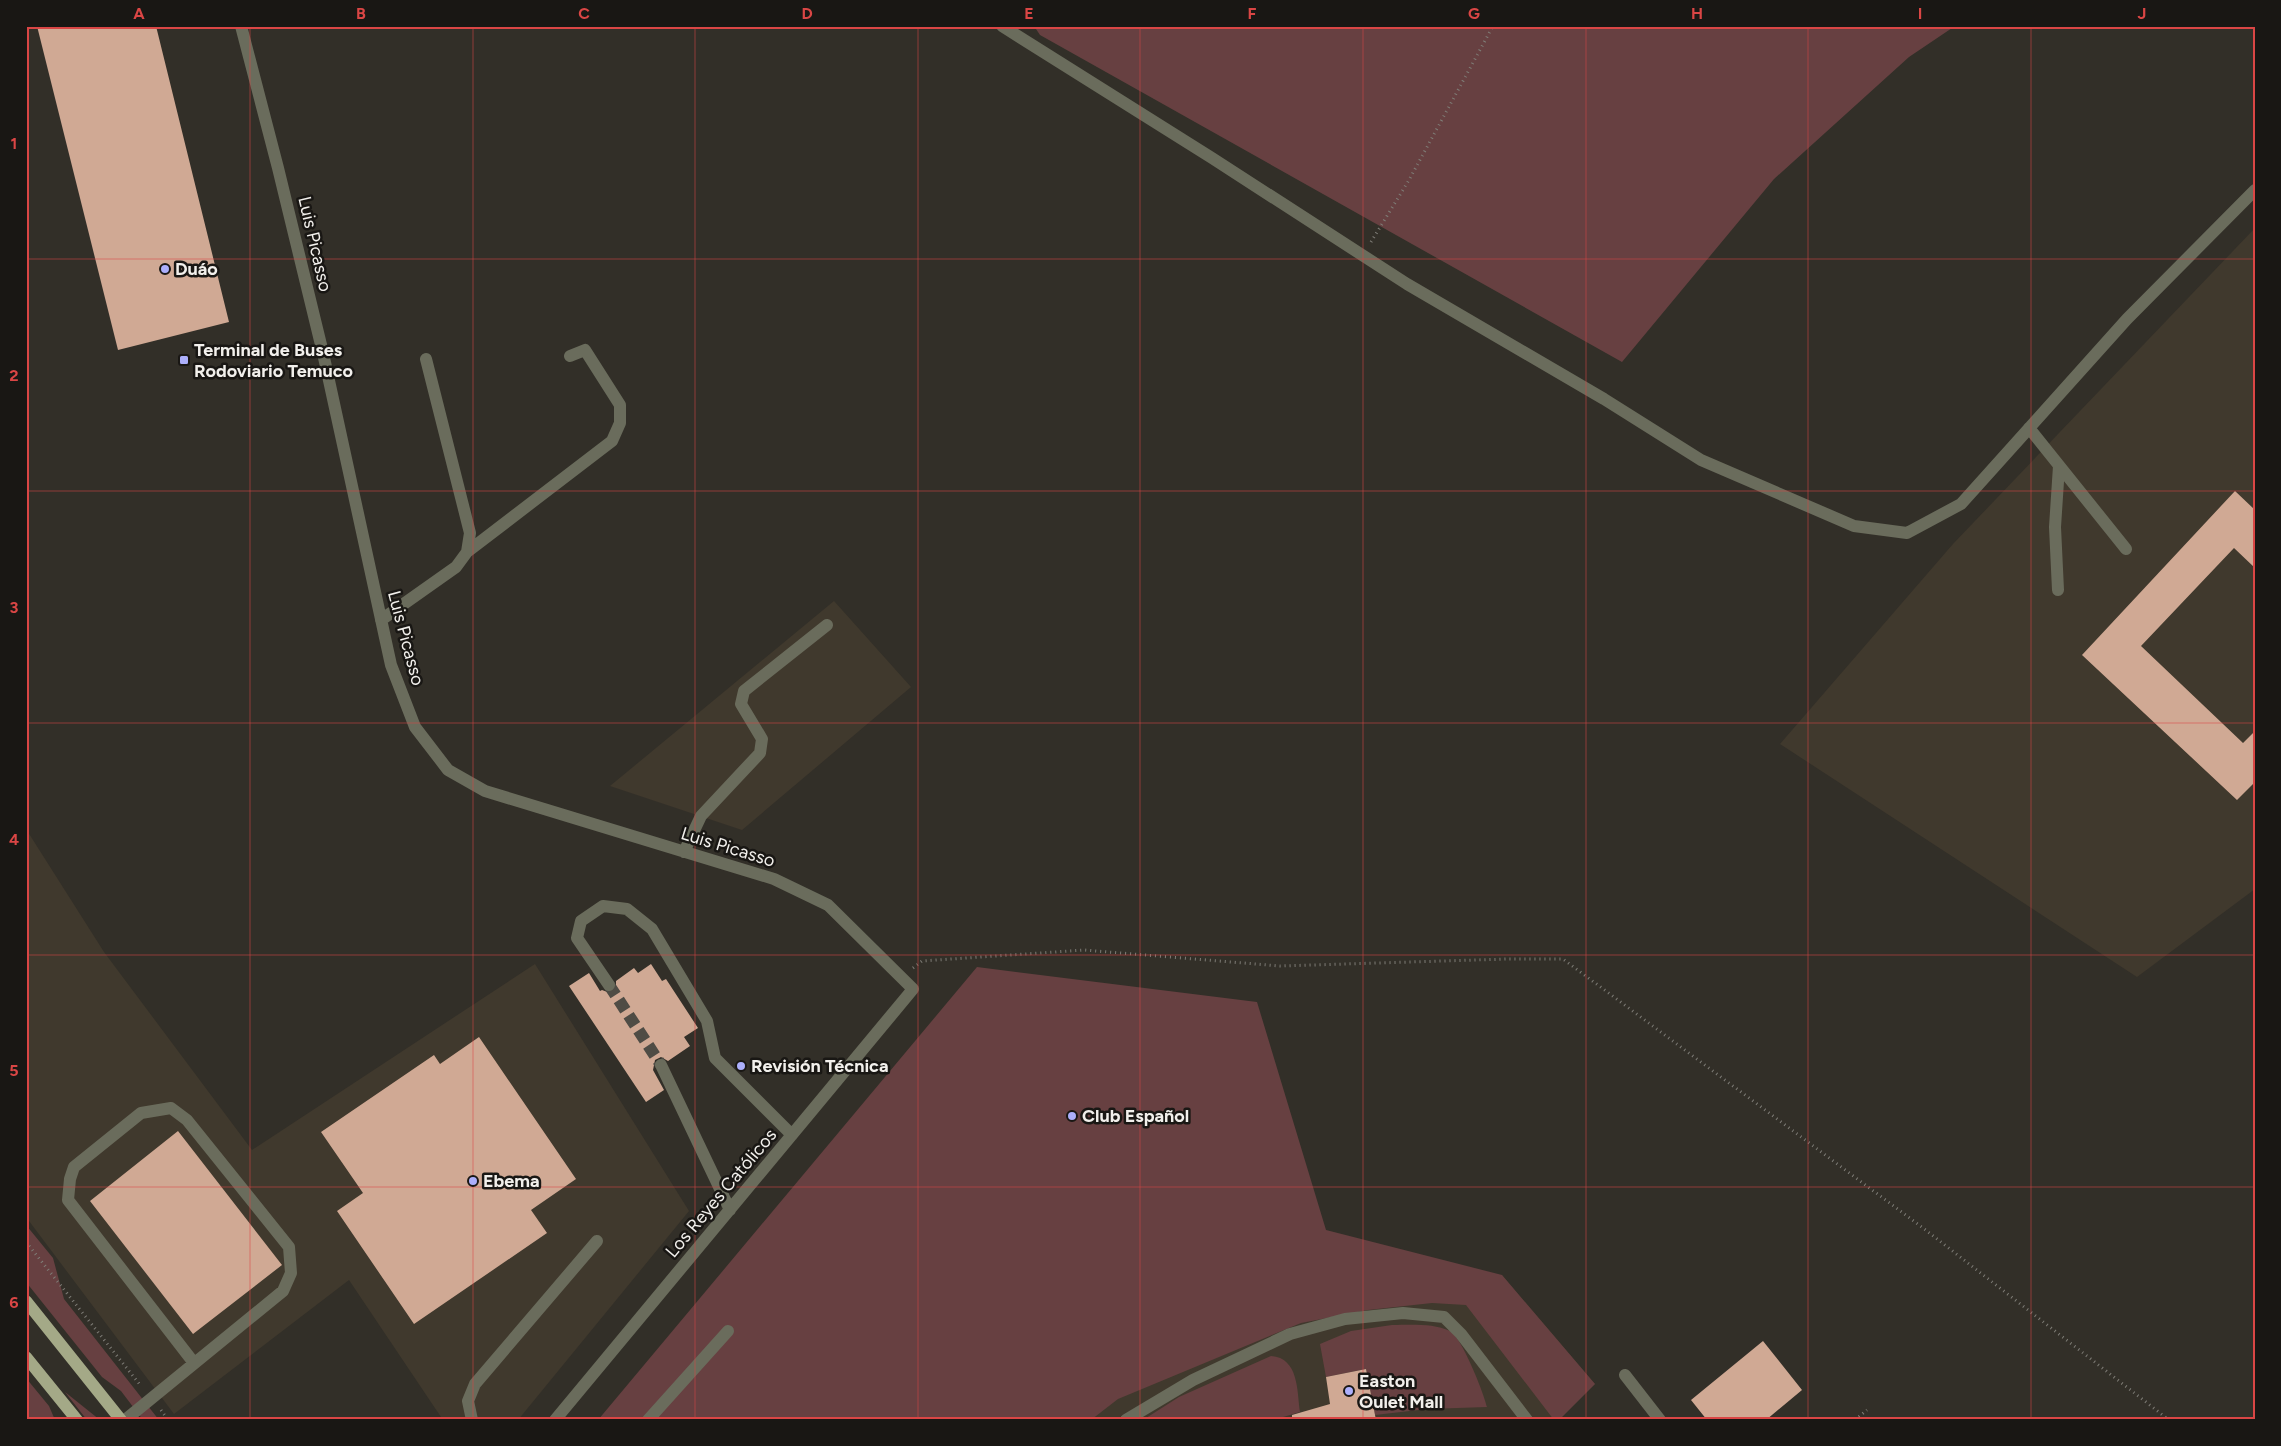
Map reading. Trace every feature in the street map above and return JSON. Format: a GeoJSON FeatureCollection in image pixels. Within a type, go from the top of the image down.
{"type":"FeatureCollection","features":[{"type":"Feature","properties":{"kind":"main road"},"geometry":{"type":"LineString","coordinates":[[26,1301],[121,1420]]}},
{"type":"Feature","properties":{"kind":"main road"},"geometry":{"type":"LineString","coordinates":[[26,1357],[73,1416]]}},
{"type":"Feature","properties":{"kind":"street","name":"Luis Picasso"},"geometry":{"type":"LineString","coordinates":[[241,26],[323,353],[391,666],[415,727],[448,770],[484,791],[774,879],[828,905],[913,989]]}},
{"type":"Feature","properties":{"kind":"street"},"geometry":{"type":"LineString","coordinates":[[1002,26],[1407,284],[1604,399],[1701,460],[1854,526],[1907,533],[1961,504],[2127,319],[2255,190]]}},
{"type":"Feature","properties":{"kind":"street"},"geometry":{"type":"LineString","coordinates":[[381,620],[456,567],[467,552],[612,441],[620,423],[620,405],[584,350],[570,356]]}},
{"type":"Feature","properties":{"kind":"street"},"geometry":{"type":"LineString","coordinates":[[426,359],[470,533],[467,552]]}},
{"type":"Feature","properties":{"kind":"street"},"geometry":{"type":"LineString","coordinates":[[2029,428],[2126,549]]}},
{"type":"Feature","properties":{"kind":"street"},"geometry":{"type":"LineString","coordinates":[[2058,590],[2055,527],[2059,466]]}},
{"type":"Feature","properties":{"kind":"street"},"geometry":{"type":"LineString","coordinates":[[684,852],[701,816],[760,753],[762,739],[741,704],[744,691],[827,625]]}},
{"type":"Feature","properties":{"kind":"street"},"geometry":{"type":"LineString","coordinates":[[609,985],[577,938],[581,921],[603,906],[627,909],[652,929],[707,1021],[715,1058],[792,1135]]}},
{"type":"Feature","properties":{"kind":"street","name":"Los Reyes Católicos"},"geometry":{"type":"LineString","coordinates":[[555,1420],[913,989]]}},
{"type":"Feature","properties":{"kind":"street"},"geometry":{"type":"LineString","coordinates":[[661,1065],[730,1210]]}},
{"type":"Feature","properties":{"kind":"street"},"geometry":{"type":"LineString","coordinates":[[125,1420],[283,1291],[291,1273],[289,1247],[187,1120],[170,1108],[156,1109],[141,1113],[74,1167],[70,1179],[68,1200],[194,1363]]}},
{"type":"Feature","properties":{"kind":"street"},"geometry":{"type":"LineString","coordinates":[[472,1420],[468,1401],[475,1384],[597,1240]]}},
{"type":"Feature","properties":{"kind":"street"},"geometry":{"type":"LineString","coordinates":[[1126,1420],[1193,1380],[1290,1334],[1345,1319],[1404,1313],[1444,1317],[1461,1334],[1527,1420]]}},
{"type":"Feature","properties":{"kind":"street"},"geometry":{"type":"LineString","coordinates":[[648,1420],[728,1331]]}},
{"type":"Feature","properties":{"kind":"street"},"geometry":{"type":"LineString","coordinates":[[1625,1375],[1660,1420]]}},
{"type":"Feature","properties":{"kind":"path"},"geometry":{"type":"LineString","coordinates":[[1363,256],[1409,180],[1493,26]]}},
{"type":"Feature","properties":{"kind":"path"},"geometry":{"type":"LineString","coordinates":[[922,961],[1084,950],[1280,966],[1563,959],[1924,1228],[2169,1420]]}},
{"type":"Feature","properties":{"kind":"path"},"geometry":{"type":"LineString","coordinates":[[26,1242],[168,1420]]}},
{"type":"Feature","properties":{"kind":"path"},"geometry":{"type":"LineString","coordinates":[[1855,1420],[1868,1410]]}},
{"type":"Feature","properties":{"kind":"shaded area"},"geometry":{"type":"Polygon","coordinates":[[[1034,26],[1955,26],[1909,57],[1774,179],[1622,362],[1040,35],[1034,26]]]}},
{"type":"Feature","properties":{"kind":"shaded area"},"geometry":{"type":"Polygon","coordinates":[[[2255,228],[2255,889],[2137,977],[1780,744],[1953,544],[2255,228]]]}},
{"type":"Feature","properties":{"kind":"shaded area"},"geometry":{"type":"Polygon","coordinates":[[[834,601],[911,687],[742,830],[610,786],[834,601]]]}},
{"type":"Feature","properties":{"kind":"shaded area"},"geometry":{"type":"Polygon","coordinates":[[[26,829],[104,952],[252,1150],[535,964],[689,1211],[518,1420],[443,1420],[349,1280],[174,1414],[26,1217],[26,829]]]}},
{"type":"Feature","properties":{"kind":"shaded area","name":"Club Español"},"geometry":{"type":"Polygon","coordinates":[[[977,967],[1257,1002],[1326,1230],[1502,1275],[1595,1384],[1561,1418],[1554,1420],[1466,1305],[1432,1303],[1368,1310],[1301,1323],[1118,1399],[1091,1420],[598,1420],[977,967]]]}},
{"type":"Feature","properties":{"kind":"shaded area"},"geometry":{"type":"Polygon","coordinates":[[[26,1225],[53,1258],[64,1299],[159,1420],[143,1420],[121,1391],[102,1377],[26,1282],[26,1225]]]}},
{"type":"Feature","properties":{"kind":"shaded area"},"geometry":{"type":"Polygon","coordinates":[[[1502,1275],[1595,1384],[1561,1418],[1562,1420],[1091,1420],[1248,1294],[1502,1275]]]}},
{"type":"Feature","properties":{"kind":"shaded area"},"geometry":{"type":"Polygon","coordinates":[[[1392,1325],[1443,1328],[1455,1335],[1477,1378],[1487,1407],[1427,1409],[1375,1415],[1366,1369],[1326,1377],[1320,1344],[1351,1331],[1392,1325]]]}},
{"type":"Feature","properties":{"kind":"shaded area"},"geometry":{"type":"Polygon","coordinates":[[[1271,1356],[1280,1358],[1292,1369],[1297,1386],[1300,1412],[1273,1420],[1143,1420],[1179,1397],[1271,1356]]]}},
{"type":"Feature","properties":{"kind":"shaded area"},"geometry":{"type":"Polygon","coordinates":[[[26,1378],[49,1406],[55,1420],[26,1420],[26,1378]]]}},
{"type":"Feature","properties":{"kind":"shaded area"},"geometry":{"type":"Polygon","coordinates":[[[65,1392],[100,1420],[87,1420],[65,1392]]]}},
{"type":"Feature","properties":{"kind":"building"},"geometry":{"type":"Polygon","coordinates":[[[37,26],[156,26],[229,322],[118,350],[37,26]]]}},
{"type":"Feature","properties":{"kind":"building"},"geometry":{"type":"Polygon","coordinates":[[[2235,491],[2255,510],[2255,568],[2234,548],[2141,646],[2243,743],[2255,731],[2255,782],[2237,800],[2082,655],[2235,491]]]}},
{"type":"Feature","properties":{"kind":"building"},"geometry":{"type":"Polygon","coordinates":[[[651,964],[662,981],[666,979],[698,1028],[684,1037],[690,1046],[668,1061],[661,1057],[655,1060],[653,1070],[664,1090],[646,1102],[569,986],[589,973],[600,991],[610,993],[616,988],[616,981],[634,968],[638,973],[651,964]]]}},
{"type":"Feature","properties":{"kind":"building"},"geometry":{"type":"Polygon","coordinates":[[[479,1037],[576,1179],[531,1210],[547,1233],[414,1324],[337,1211],[363,1193],[321,1132],[434,1055],[440,1064],[479,1037]]]}},
{"type":"Feature","properties":{"kind":"building"},"geometry":{"type":"Polygon","coordinates":[[[178,1131],[282,1265],[193,1334],[90,1201],[178,1131]]]}},
{"type":"Feature","properties":{"kind":"building"},"geometry":{"type":"Polygon","coordinates":[[[1763,1341],[1802,1390],[1766,1420],[1707,1420],[1691,1400],[1763,1341]]]}},
{"type":"Feature","properties":{"kind":"building","name":"Easton Oulet Mall"},"geometry":{"type":"Polygon","coordinates":[[[1366,1369],[1376,1420],[1292,1420],[1292,1415],[1330,1404],[1326,1377],[1366,1369]]]}},
{"type":"Feature","properties":{"kind":"tunnel"},"geometry":{"type":"LineString","coordinates":[[609,985],[661,1065]]}},
{"type":"Feature","properties":{"kind":"place","name":"Duáo"},"geometry":{"type":"Point","coordinates":[165,269]}},
{"type":"Feature","properties":{"kind":"place","name":"Terminal de Buses Rodoviario Temuco"},"geometry":{"type":"Point","coordinates":[184,360]}},
{"type":"Feature","properties":{"kind":"place","name":"Revisión Técnica"},"geometry":{"type":"Point","coordinates":[741,1066]}},
{"type":"Feature","properties":{"kind":"place","name":"Club Español"},"geometry":{"type":"Point","coordinates":[1072,1116]}},
{"type":"Feature","properties":{"kind":"place","name":"Ebema"},"geometry":{"type":"Point","coordinates":[473,1181]}},
{"type":"Feature","properties":{"kind":"place","name":"Easton Oulet Mall"},"geometry":{"type":"Point","coordinates":[1349,1391]}}]}
